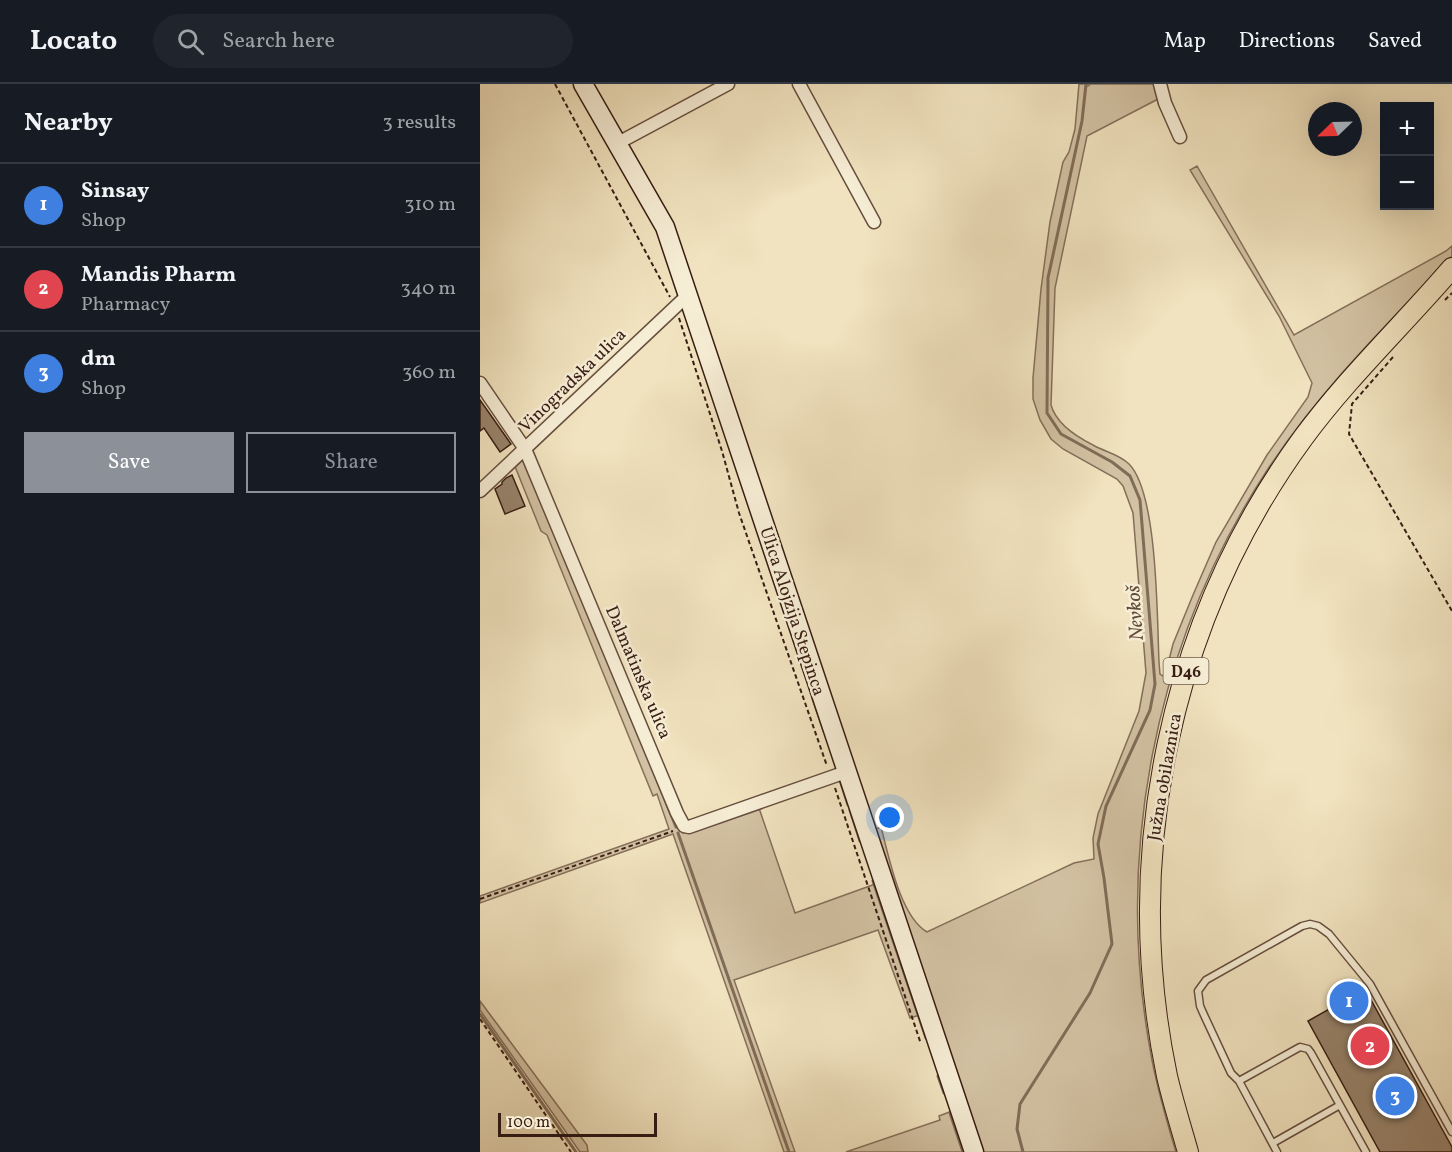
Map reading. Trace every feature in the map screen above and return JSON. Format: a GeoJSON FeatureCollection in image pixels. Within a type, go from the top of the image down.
{"type":"FeatureCollection","features":[{"type":"Feature","properties":{"kind":"main road","name":"Ulica Alojzija Stepinca"},"geometry":{"type":"LineString","coordinates":[[583,84],[665,227],[839,775],[974,1152]]}},
{"type":"Feature","properties":{"kind":"main road","name":"Južna obilaznica"},"geometry":{"type":"LineString","coordinates":[[1188,1152],[1167,1076],[1154,986],[1150,918],[1152,840],[1158,788],[1186,669],[1208,609],[1244,532],[1304,437],[1364,363],[1452,268]]}},
{"type":"Feature","properties":{"kind":"street"},"geometry":{"type":"LineString","coordinates":[[618,143],[728,84]]}},
{"type":"Feature","properties":{"kind":"street"},"geometry":{"type":"LineString","coordinates":[[798,84],[874,222]]}},
{"type":"Feature","properties":{"kind":"street"},"geometry":{"type":"LineString","coordinates":[[1160,84],[1165,103],[1180,137]]}},
{"type":"Feature","properties":{"kind":"street","name":"Vinogradska ulica"},"geometry":{"type":"LineString","coordinates":[[480,491],[688,294]]}},
{"type":"Feature","properties":{"kind":"street","name":"Dalmatinska ulica"},"geometry":{"type":"LineString","coordinates":[[480,383],[525,449],[684,826]]}},
{"type":"Feature","properties":{"kind":"street"},"geometry":{"type":"LineString","coordinates":[[684,826],[689,827],[839,775]]}},
{"type":"Feature","properties":{"kind":"lane"},"geometry":{"type":"LineString","coordinates":[[1277,1152],[1239,1081],[1231,1073],[1200,1006],[1198,991],[1206,980],[1302,926],[1310,924],[1318,926],[1329,934],[1370,984],[1452,1132]]}},
{"type":"Feature","properties":{"kind":"lane"},"geometry":{"type":"LineString","coordinates":[[1239,1081],[1297,1048],[1304,1047],[1311,1053],[1366,1152]]}},
{"type":"Feature","properties":{"kind":"lane"},"geometry":{"type":"LineString","coordinates":[[1273,1143],[1340,1105]]}},
{"type":"Feature","properties":{"kind":"path"},"geometry":{"type":"LineString","coordinates":[[555,84],[675,307],[722,451],[739,513],[780,627],[839,775],[921,1044]]}},
{"type":"Feature","properties":{"kind":"path"},"geometry":{"type":"LineString","coordinates":[[1444,300],[1452,293]]}},
{"type":"Feature","properties":{"kind":"path"},"geometry":{"type":"LineString","coordinates":[[1398,350],[1352,404],[1349,434],[1452,611]]}},
{"type":"Feature","properties":{"kind":"path"},"geometry":{"type":"LineString","coordinates":[[480,899],[684,826]]}},
{"type":"Feature","properties":{"kind":"path"},"geometry":{"type":"LineString","coordinates":[[480,1019],[571,1152]]}},
{"type":"Feature","properties":{"kind":"shaded area"},"geometry":{"type":"Polygon","coordinates":[[[1079,84],[1088,84],[1088,86],[1091,84],[1156,84],[1160,98],[1087,136],[1055,288],[1051,405],[1057,418],[1068,429],[1087,442],[1125,461],[1139,479],[1151,528],[1159,662],[1160,674],[1163,676],[1173,644],[1216,542],[1267,455],[1308,397],[1312,383],[1279,316],[1190,170],[1197,166],[1294,335],[1452,246],[1452,256],[1330,387],[1266,472],[1227,538],[1195,608],[1170,680],[1152,755],[1141,831],[1138,907],[1141,984],[1152,1060],[1176,1152],[980,1152],[873,830],[881,827],[903,900],[918,924],[927,932],[1074,863],[1094,859],[1093,838],[1098,814],[1139,711],[1146,673],[1133,513],[1123,486],[1117,479],[1063,449],[1051,439],[1040,420],[1033,399],[1041,289],[1050,222],[1063,162],[1069,152],[1075,129],[1079,84]]]}},
{"type":"Feature","properties":{"kind":"shaded area"},"geometry":{"type":"Polygon","coordinates":[[[523,456],[683,833],[759,808],[795,913],[878,883],[923,1014],[910,1018],[878,930],[734,980],[795,1152],[784,1152],[673,834],[480,903],[480,896],[669,829],[657,794],[653,796],[547,535],[541,531],[514,464],[523,456]]]}},
{"type":"Feature","properties":{"kind":"shaded area"},"geometry":{"type":"Polygon","coordinates":[[[480,1001],[587,1145],[588,1152],[580,1152],[480,1010],[480,1001]]]}},
{"type":"Feature","properties":{"kind":"shaded area"},"geometry":{"type":"Polygon","coordinates":[[[952,1111],[969,1152],[846,1152],[940,1120],[939,1116],[952,1111]]]}},
{"type":"Feature","properties":{"kind":"building"},"geometry":{"type":"Polygon","coordinates":[[[480,400],[511,444],[500,452],[484,428],[480,431],[480,400]]]}},
{"type":"Feature","properties":{"kind":"building"},"geometry":{"type":"Polygon","coordinates":[[[512,475],[525,506],[505,514],[495,489],[512,475]]]}},
{"type":"Feature","properties":{"kind":"building"},"geometry":{"type":"Polygon","coordinates":[[[1365,989],[1452,1147],[1452,1152],[1380,1152],[1308,1021],[1365,989]]]}},
{"type":"Feature","properties":{"kind":"waterway","name":"Nevkoš"},"geometry":{"type":"LineString","coordinates":[[1023,1152],[1017,1129],[1020,1104],[1090,993],[1112,944],[1098,844],[1106,806],[1150,710],[1155,684],[1140,500],[1130,476],[1112,462],[1061,434],[1047,413],[1048,278],[1082,121],[1086,84]]}},
{"type":"Feature","properties":{"kind":"waterway"},"geometry":{"type":"LineString","coordinates":[[813,699],[824,731]]}},
{"type":"Feature","properties":{"kind":"waterway"},"geometry":{"type":"LineString","coordinates":[[655,775],[676,827]]}},
{"type":"Feature","properties":{"kind":"waterway"},"geometry":{"type":"LineString","coordinates":[[840,780],[848,805]]}},
{"type":"Feature","properties":{"kind":"waterway"},"geometry":{"type":"LineString","coordinates":[[850,810],[860,841]]}},
{"type":"Feature","properties":{"kind":"waterway"},"geometry":{"type":"LineString","coordinates":[[678,833],[789,1152]]}},
{"type":"Feature","properties":{"kind":"waterway"},"geometry":{"type":"LineString","coordinates":[[873,881],[926,1038]]}},
{"type":"Feature","properties":{"kind":"waterway"},"geometry":{"type":"LineString","coordinates":[[480,1014],[576,1152]]}},
{"type":"Feature","properties":{"kind":"waterway"},"geometry":{"type":"LineString","coordinates":[[938,1076],[944,1093]]}},
{"type":"Feature","properties":{"kind":"waterway"},"geometry":{"type":"LineString","coordinates":[[950,1113],[963,1152]]}},
{"type":"Feature","properties":{"kind":"place","name":"Sinsay"},"geometry":{"type":"Point","coordinates":[1349,1001]}},
{"type":"Feature","properties":{"kind":"place","name":"Mandis Pharm"},"geometry":{"type":"Point","coordinates":[1370,1046]}},
{"type":"Feature","properties":{"kind":"place","name":"dm"},"geometry":{"type":"Point","coordinates":[1395,1096]}}]}
